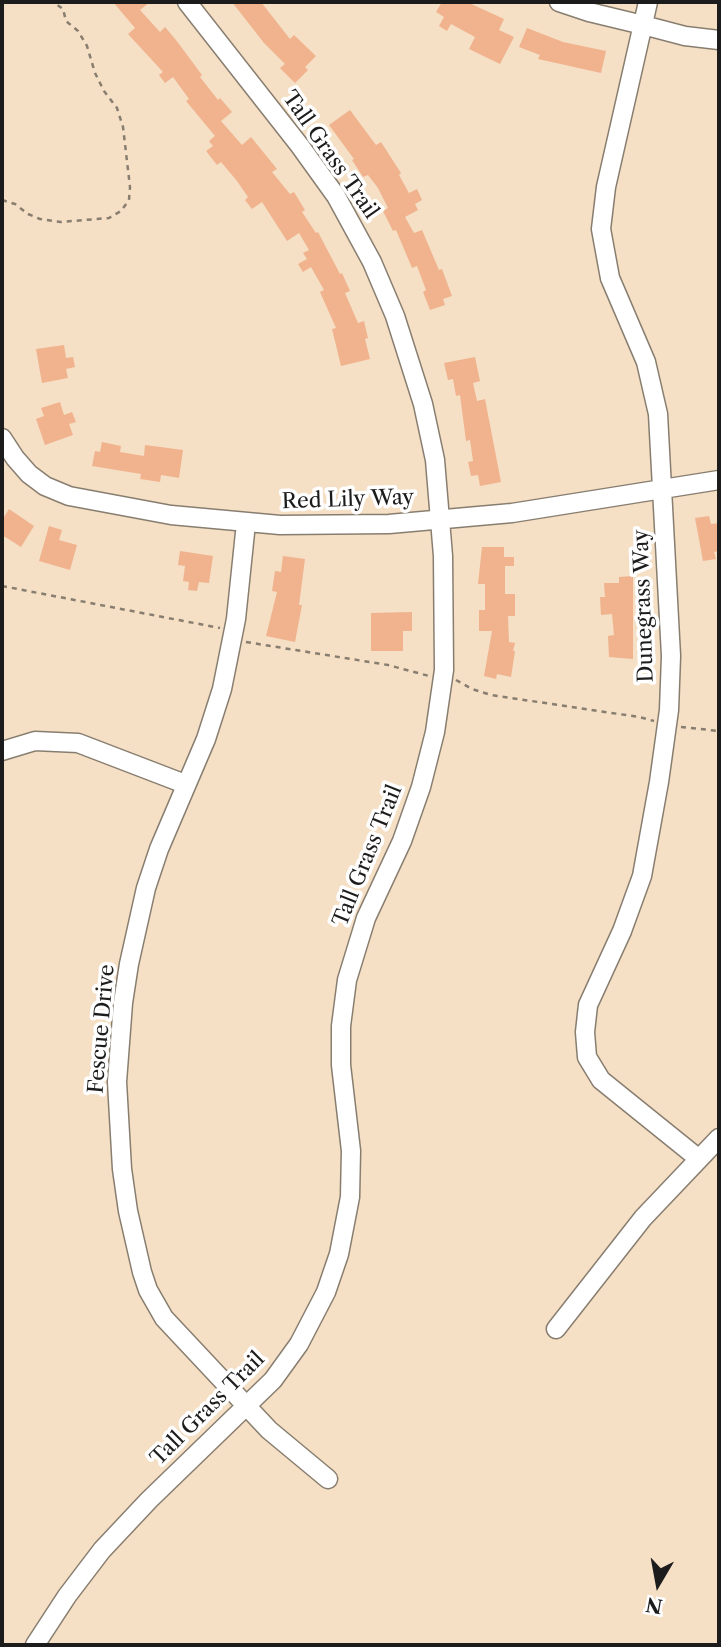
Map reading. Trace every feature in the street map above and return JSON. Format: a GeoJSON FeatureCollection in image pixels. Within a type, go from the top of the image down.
{"type":"FeatureCollection","features":[{"type":"Feature","properties":{"kind":"street","name":"Tall Grass Trail"},"geometry":{"type":"LineString","coordinates":[[35,1645],[102,1550],[149,1500],[273,1380],[299,1344],[326,1292],[339,1254],[347,1217],[351,1175],[351,1151],[341,1065],[341,1026],[347,980],[366,918],[402,841],[421,787],[435,732],[443,678],[444,604],[435,460],[423,404],[403,337],[372,262],[321,174],[187,2]]}},
{"type":"Feature","properties":{"kind":"street"},"geometry":{"type":"LineString","coordinates":[[559,2],[685,36],[719,40]]}},
{"type":"Feature","properties":{"kind":"street","name":"Dunegrass Way"},"geometry":{"type":"LineString","coordinates":[[648,2],[606,187],[601,229],[610,278],[640,345],[653,386],[658,414],[671,656],[667,725],[642,876],[622,931],[588,1005],[585,1032],[587,1057],[601,1080],[699,1159]]}},
{"type":"Feature","properties":{"kind":"street","name":"Red Lily Way"},"geometry":{"type":"LineString","coordinates":[[2,438],[29,474],[62,494],[151,512],[246,523],[348,526],[440,519],[547,508],[719,480]]}},
{"type":"Feature","properties":{"kind":"street","name":"Fescue Drive"},"geometry":{"type":"LineString","coordinates":[[246,523],[233,635],[215,713],[165,831],[146,888],[129,964],[117,1082],[122,1169],[135,1247],[155,1304],[173,1330],[246,1408],[290,1450],[328,1479]]}},
{"type":"Feature","properties":{"kind":"street"},"geometry":{"type":"LineString","coordinates":[[2,751],[35,741],[66,741],[89,746],[186,784]]}},
{"type":"Feature","properties":{"kind":"street"},"geometry":{"type":"LineString","coordinates":[[556,1329],[643,1218],[719,1138]]}},
{"type":"Feature","properties":{"kind":"path"},"geometry":{"type":"LineString","coordinates":[[2,200],[15,204],[27,214],[40,219],[61,222],[109,218],[121,211],[128,200],[130,187],[123,127],[117,108],[104,91],[83,38],[66,21],[63,9],[53,2]]}},
{"type":"Feature","properties":{"kind":"path"},"geometry":{"type":"LineString","coordinates":[[2,586],[458,680],[472,689],[491,695],[639,717],[667,725],[719,731]]}},
{"type":"Feature","properties":{"kind":"building"},"geometry":{"type":"Polygon","coordinates":[[[113,2],[150,2],[140,10],[160,32],[165,27],[218,100],[220,98],[232,112],[221,121],[242,145],[251,137],[277,169],[272,172],[290,194],[294,192],[305,210],[302,212],[316,233],[318,232],[340,274],[342,273],[350,291],[345,293],[358,323],[364,321],[370,359],[341,366],[332,329],[336,328],[320,292],[324,290],[311,267],[303,272],[298,264],[307,259],[303,253],[309,250],[299,233],[287,241],[262,202],[252,209],[245,200],[248,197],[237,181],[221,162],[217,165],[206,151],[213,146],[209,141],[215,136],[186,101],[189,99],[173,77],[165,83],[159,75],[163,72],[128,34],[135,28],[113,2]]]}},
{"type":"Feature","properties":{"kind":"building"},"geometry":{"type":"Polygon","coordinates":[[[232,2],[261,2],[290,39],[294,35],[316,56],[305,67],[308,70],[295,83],[280,68],[285,64],[264,43],[232,2]]]}},
{"type":"Feature","properties":{"kind":"building"},"geometry":{"type":"Polygon","coordinates":[[[442,2],[467,2],[504,19],[499,30],[514,37],[500,64],[469,49],[475,37],[451,24],[447,31],[439,26],[444,17],[436,12],[442,2]]]}},
{"type":"Feature","properties":{"kind":"building"},"geometry":{"type":"Polygon","coordinates":[[[527,28],[563,42],[606,51],[601,73],[538,59],[540,55],[519,47],[527,28]]]}},
{"type":"Feature","properties":{"kind":"building"},"geometry":{"type":"Polygon","coordinates":[[[350,110],[376,145],[381,142],[401,173],[399,175],[409,193],[417,189],[422,200],[415,204],[418,210],[405,217],[414,233],[422,230],[439,270],[442,269],[452,296],[443,299],[445,305],[430,310],[417,266],[412,268],[396,230],[393,231],[383,211],[388,208],[378,188],[368,175],[363,177],[352,160],[354,159],[329,125],[350,110]]]}},
{"type":"Feature","properties":{"kind":"building"},"geometry":{"type":"Polygon","coordinates":[[[64,345],[66,358],[73,357],[75,367],[66,369],[68,378],[42,383],[36,349],[64,345]]]}},
{"type":"Feature","properties":{"kind":"building"},"geometry":{"type":"Polygon","coordinates":[[[475,357],[480,381],[473,383],[477,401],[485,399],[501,482],[480,486],[478,475],[471,476],[468,462],[473,461],[470,440],[466,441],[460,395],[456,396],[453,379],[448,380],[444,363],[475,357]]]}},
{"type":"Feature","properties":{"kind":"building"},"geometry":{"type":"Polygon","coordinates":[[[60,402],[64,415],[72,412],[76,422],[69,424],[73,435],[45,445],[36,419],[44,416],[41,408],[60,402]]]}},
{"type":"Feature","properties":{"kind":"building"},"geometry":{"type":"Polygon","coordinates":[[[102,442],[121,446],[120,452],[144,456],[145,445],[183,450],[179,478],[161,475],[160,482],[140,479],[141,474],[92,466],[95,451],[100,452],[102,442]]]}},
{"type":"Feature","properties":{"kind":"building"},"geometry":{"type":"Polygon","coordinates":[[[9,509],[34,526],[21,547],[2,535],[2,520],[9,509]]]}},
{"type":"Feature","properties":{"kind":"building"},"geometry":{"type":"Polygon","coordinates":[[[709,516],[711,524],[719,523],[719,551],[714,552],[716,559],[703,561],[695,518],[709,516]]]}},
{"type":"Feature","properties":{"kind":"building"},"geometry":{"type":"Polygon","coordinates":[[[49,526],[62,530],[59,540],[77,545],[70,570],[39,561],[49,526]]]}},
{"type":"Feature","properties":{"kind":"building"},"geometry":{"type":"Polygon","coordinates":[[[482,547],[504,547],[504,557],[514,557],[514,566],[505,566],[505,594],[515,594],[515,616],[508,616],[509,642],[515,643],[511,677],[497,674],[496,679],[484,676],[492,631],[479,631],[479,610],[485,610],[485,584],[478,584],[482,547]]]}},
{"type":"Feature","properties":{"kind":"building"},"geometry":{"type":"Polygon","coordinates":[[[180,551],[213,556],[209,583],[199,582],[197,591],[188,590],[189,582],[183,581],[185,566],[178,565],[180,551]]]}},
{"type":"Feature","properties":{"kind":"building"},"geometry":{"type":"Polygon","coordinates":[[[283,556],[305,559],[299,605],[302,605],[295,642],[266,636],[277,592],[272,591],[275,571],[281,572],[283,556]]]}},
{"type":"Feature","properties":{"kind":"building"},"geometry":{"type":"Polygon","coordinates":[[[633,576],[633,659],[609,657],[608,636],[614,635],[612,614],[601,615],[600,597],[605,597],[604,583],[619,583],[619,577],[633,576]]]}},
{"type":"Feature","properties":{"kind":"building"},"geometry":{"type":"Polygon","coordinates":[[[412,612],[412,631],[403,631],[403,651],[371,651],[371,613],[412,612]]]}}]}
